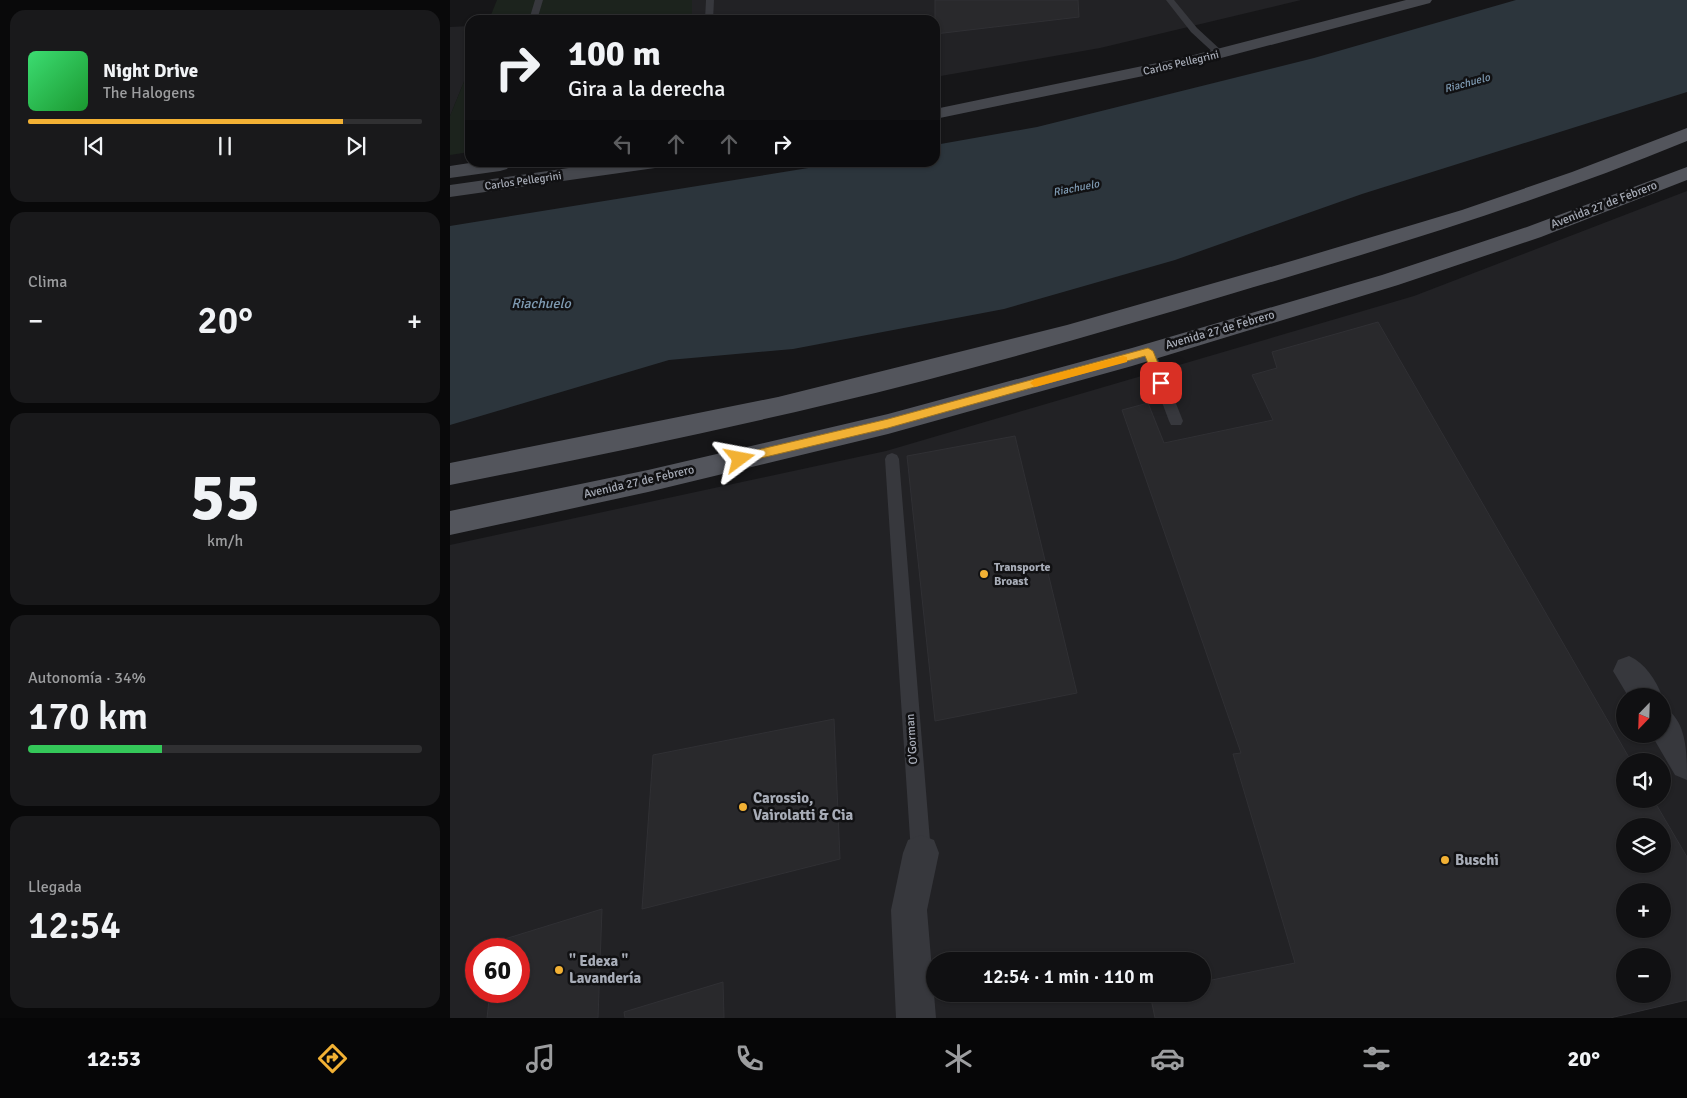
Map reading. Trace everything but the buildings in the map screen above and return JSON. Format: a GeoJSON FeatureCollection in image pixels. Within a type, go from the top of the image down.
{"type":"FeatureCollection","features":[{"type":"Feature","properties":{"kind":"main road","name":"Carlos Pellegrini"},"geometry":{"type":"LineString","coordinates":[[940,113],[1220,54],[1424,0]]}},
{"type":"Feature","properties":{"kind":"main road","name":"Carlos Pellegrini"},"geometry":{"type":"LineString","coordinates":[[1196,41],[1222,35]]}},
{"type":"Feature","properties":{"kind":"main road"},"geometry":{"type":"LineString","coordinates":[[1390,280],[1350,240],[1353,237],[1403,222],[1440,225],[1610,167],[1687,134]]}},
{"type":"Feature","properties":{"kind":"main road","name":"Carlos Pellegrini"},"geometry":{"type":"LineString","coordinates":[[450,172],[484,167]]}},
{"type":"Feature","properties":{"kind":"main road","name":"Carlos Pellegrini"},"geometry":{"type":"LineString","coordinates":[[450,191],[609,167]]}},
{"type":"Feature","properties":{"kind":"main road","name":"Avenida 27 de Febrero"},"geometry":{"type":"LineString","coordinates":[[450,523],[648,481],[888,424],[1148,351],[1390,280],[1534,232],[1687,173]]}},
{"type":"Feature","properties":{"kind":"main road"},"geometry":{"type":"LineString","coordinates":[[450,474],[668,430],[883,382],[1081,330],[1358,249]]}},
{"type":"Feature","properties":{"kind":"main road"},"geometry":{"type":"LineString","coordinates":[[883,382],[888,424]]}},
{"type":"Feature","properties":{"kind":"street"},"geometry":{"type":"LineString","coordinates":[[1629,671],[1641,688]]}},
{"type":"Feature","properties":{"kind":"street"},"geometry":{"type":"LineString","coordinates":[[1671,737],[1687,763]]}},
{"type":"Feature","properties":{"kind":"street","name":"O'Gorman"},"geometry":{"type":"LineString","coordinates":[[916,1018],[909,910],[921,853]]}},
{"type":"Feature","properties":{"kind":"lane"},"geometry":{"type":"LineString","coordinates":[[534,15],[539,0]]}},
{"type":"Feature","properties":{"kind":"lane"},"geometry":{"type":"LineString","coordinates":[[710,0],[710,15]]}},
{"type":"Feature","properties":{"kind":"lane"},"geometry":{"type":"LineString","coordinates":[[1170,0],[1196,41],[1220,54]]}},
{"type":"Feature","properties":{"kind":"lane"},"geometry":{"type":"LineString","coordinates":[[1148,351],[1176,421]]}},
{"type":"Feature","properties":{"kind":"lane","name":"O'Gorman"},"geometry":{"type":"LineString","coordinates":[[892,458],[921,853]]}},
{"type":"Feature","properties":{"kind":"shaded area"},"geometry":{"type":"Polygon","coordinates":[[[497,0],[692,0],[692,15],[491,15],[497,0]]]}},
{"type":"Feature","properties":{"kind":"shaded area"},"geometry":{"type":"Polygon","coordinates":[[[692,0],[1301,0],[1100,48],[940,76],[940,15],[692,15],[692,0]]]}},
{"type":"Feature","properties":{"kind":"shaded area"},"geometry":{"type":"Polygon","coordinates":[[[465,26],[465,79],[450,116],[450,27],[465,26]]]}},
{"type":"Feature","properties":{"kind":"shaded area"},"geometry":{"type":"Polygon","coordinates":[[[465,79],[465,153],[450,155],[450,116],[465,79]]]}},
{"type":"Feature","properties":{"kind":"shaded area"},"geometry":{"type":"Polygon","coordinates":[[[1687,191],[1687,974],[1671,962],[1671,948],[1616,948],[1616,961],[1520,1018],[450,1018],[450,545],[886,451],[1414,296],[1687,191]]]}},
{"type":"Feature","properties":{"kind":"water","name":"Riachuelo"},"geometry":{"type":"Polygon","coordinates":[[[1516,0],[1687,0],[1687,92],[1362,194],[1175,260],[1004,309],[793,349],[669,360],[450,425],[450,226],[814,167],[940,167],[940,144],[1037,127],[1314,58],[1516,0]]]}},
{"type":"Feature","properties":{"kind":"slow traffic"},"geometry":{"type":"LineString","coordinates":[[1035,383],[1123,359]]}},
{"type":"Feature","properties":{"kind":"place","name":"Transporte Broast"},"geometry":{"type":"Point","coordinates":[984,574]}},
{"type":"Feature","properties":{"kind":"place","name":"Carossio, Vairolatti & Cia"},"geometry":{"type":"Point","coordinates":[743,807]}},
{"type":"Feature","properties":{"kind":"place","name":"Buschi"},"geometry":{"type":"Point","coordinates":[1445,860]}},
{"type":"Feature","properties":{"kind":"place","name":"'' Edexa '' Lavandería"},"geometry":{"type":"Point","coordinates":[559,970]}},
{"type":"Feature","properties":{"kind":"route"},"geometry":{"type":"LineString","coordinates":[[740,459],[888,424],[1148,351],[1161,383]]}}]}
